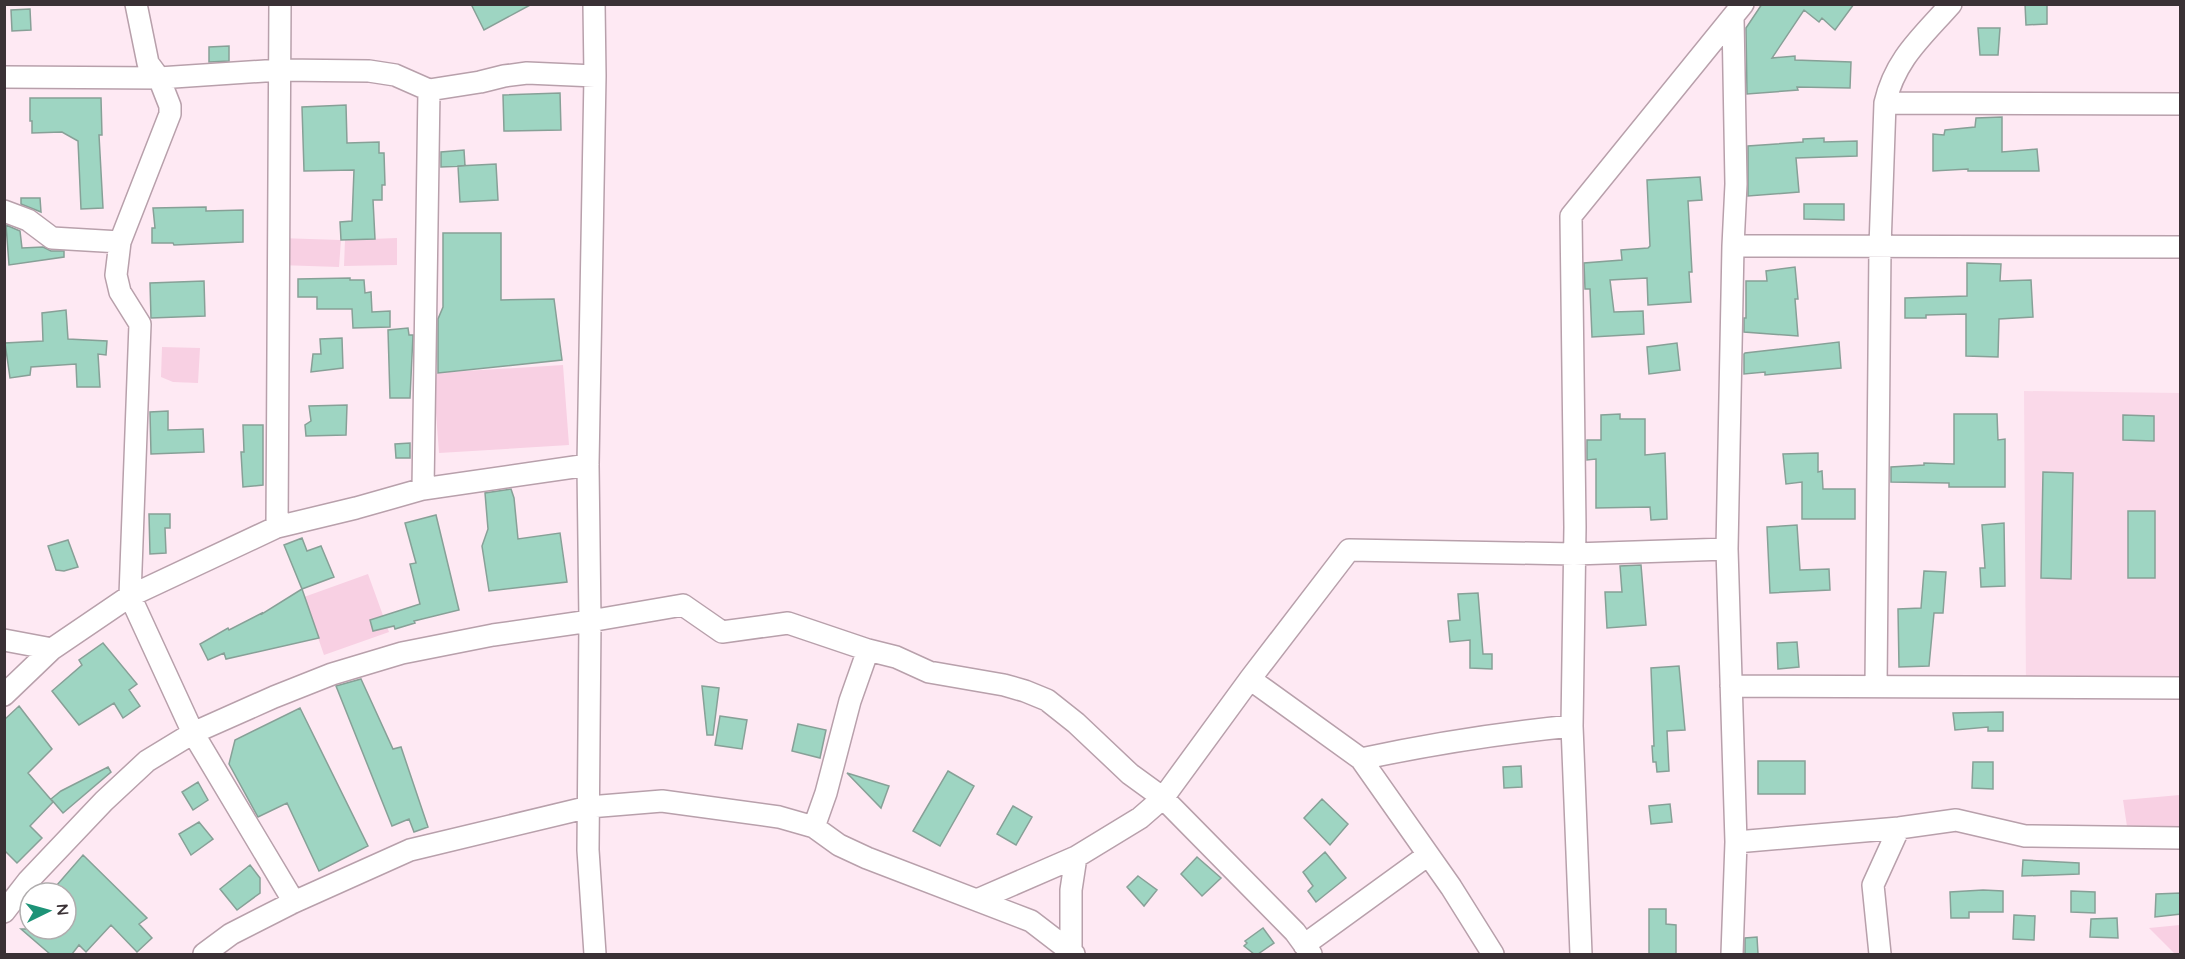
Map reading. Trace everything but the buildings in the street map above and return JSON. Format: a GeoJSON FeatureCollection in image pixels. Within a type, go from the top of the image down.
{"type":"FeatureCollection","features":[{"type":"Feature","properties":{"kind":"street"},"geometry":{"type":"LineString","coordinates":[[135,4],[148,63],[159,78],[170,106],[170,114],[120,242],[116,275],[120,292],[140,324],[130,596],[193,733],[294,902]]}},
{"type":"Feature","properties":{"kind":"street"},"geometry":{"type":"LineString","coordinates":[[277,527],[280,4]]}},
{"type":"Feature","properties":{"kind":"street"},"geometry":{"type":"LineString","coordinates":[[594,4],[595,76],[588,465],[590,621],[588,850],[595,954]]}},
{"type":"Feature","properties":{"kind":"street"},"geometry":{"type":"LineString","coordinates":[[1876,686],[1880,247],[1885,103],[1889,82],[1902,58],[1952,4]]}},
{"type":"Feature","properties":{"kind":"street"},"geometry":{"type":"LineString","coordinates":[[1732,954],[1736,842],[1727,549],[1738,11]]}},
{"type":"Feature","properties":{"kind":"street"},"geometry":{"type":"LineString","coordinates":[[1581,954],[1572,726],[1574,554],[1571,216],[1738,11]]}},
{"type":"Feature","properties":{"kind":"street"},"geometry":{"type":"LineString","coordinates":[[4,77],[159,78],[280,69],[382,71],[429,90],[527,73],[595,76]]}},
{"type":"Feature","properties":{"kind":"street"},"geometry":{"type":"LineString","coordinates":[[423,489],[429,90]]}},
{"type":"Feature","properties":{"kind":"street"},"geometry":{"type":"LineString","coordinates":[[1885,103],[2181,104]]}},
{"type":"Feature","properties":{"kind":"street"},"geometry":{"type":"LineString","coordinates":[[4,211],[28,220],[52,237],[120,242]]}},
{"type":"Feature","properties":{"kind":"street"},"geometry":{"type":"LineString","coordinates":[[1732,246],[2181,247]]}},
{"type":"Feature","properties":{"kind":"street"},"geometry":{"type":"LineString","coordinates":[[4,695],[52,649],[130,596],[277,527],[423,489],[588,465]]}},
{"type":"Feature","properties":{"kind":"street"},"geometry":{"type":"LineString","coordinates":[[977,900],[1076,857],[1140,818],[1163,798],[1250,679],[1349,550],[1574,554],[1727,549]]}},
{"type":"Feature","properties":{"kind":"street"},"geometry":{"type":"LineString","coordinates":[[4,912],[28,881],[104,801],[147,761],[193,733],[332,674],[402,653],[493,635],[683,605],[722,632],[788,623],[896,657],[929,672],[1004,685],[1047,700],[1076,723],[1130,774],[1163,798],[1295,932],[1307,950],[1428,855]]}},
{"type":"Feature","properties":{"kind":"street"},"geometry":{"type":"LineString","coordinates":[[4,640],[52,649]]}},
{"type":"Feature","properties":{"kind":"street"},"geometry":{"type":"LineString","coordinates":[[814,827],[826,793],[850,700],[868,650]]}},
{"type":"Feature","properties":{"kind":"street"},"geometry":{"type":"LineString","coordinates":[[1250,679],[1361,759],[1451,887],[1493,954]]}},
{"type":"Feature","properties":{"kind":"street"},"geometry":{"type":"LineString","coordinates":[[1731,686],[2181,688]]}},
{"type":"Feature","properties":{"kind":"street"},"geometry":{"type":"LineString","coordinates":[[1361,759],[1436,743],[1508,732],[1572,726]]}},
{"type":"Feature","properties":{"kind":"street"},"geometry":{"type":"LineString","coordinates":[[204,954],[231,934],[294,902],[410,850],[589,807],[662,801],[779,817],[814,827],[839,845],[867,858],[1031,921],[1072,953]]}},
{"type":"Feature","properties":{"kind":"street"},"geometry":{"type":"LineString","coordinates":[[1736,842],[1899,828],[1956,820],[2025,836],[2181,838]]}},
{"type":"Feature","properties":{"kind":"street"},"geometry":{"type":"LineString","coordinates":[[1880,954],[1873,885],[1899,828]]}},
{"type":"Feature","properties":{"kind":"street"},"geometry":{"type":"LineString","coordinates":[[1072,953],[1071,890],[1076,857]]}},
{"type":"Feature","properties":{"kind":"shaded area"},"geometry":{"type":"Polygon","coordinates":[[[279,238],[341,240],[339,267],[279,265],[279,238]]]}},
{"type":"Feature","properties":{"kind":"shaded area"},"geometry":{"type":"Polygon","coordinates":[[[397,238],[397,265],[344,266],[345,240],[397,238]]]}},
{"type":"Feature","properties":{"kind":"shaded area"},"geometry":{"type":"Polygon","coordinates":[[[162,347],[200,348],[198,383],[173,382],[161,377],[162,347]]]}},
{"type":"Feature","properties":{"kind":"shaded area"},"geometry":{"type":"Polygon","coordinates":[[[563,365],[569,445],[439,453],[433,373],[563,365]]]}},
{"type":"Feature","properties":{"kind":"shaded area"},"geometry":{"type":"Polygon","coordinates":[[[2024,391],[2180,393],[2180,686],[2026,686],[2024,391]]]}},
{"type":"Feature","properties":{"kind":"shaded area"},"geometry":{"type":"Polygon","coordinates":[[[368,574],[389,632],[324,655],[304,597],[368,574]]]}},
{"type":"Feature","properties":{"kind":"shaded area"},"geometry":{"type":"Polygon","coordinates":[[[2180,795],[2180,831],[2128,833],[2123,800],[2180,795]]]}},
{"type":"Feature","properties":{"kind":"shaded area"},"geometry":{"type":"Polygon","coordinates":[[[2180,925],[2180,954],[2174,953],[2149,928],[2180,925]]]}}]}
